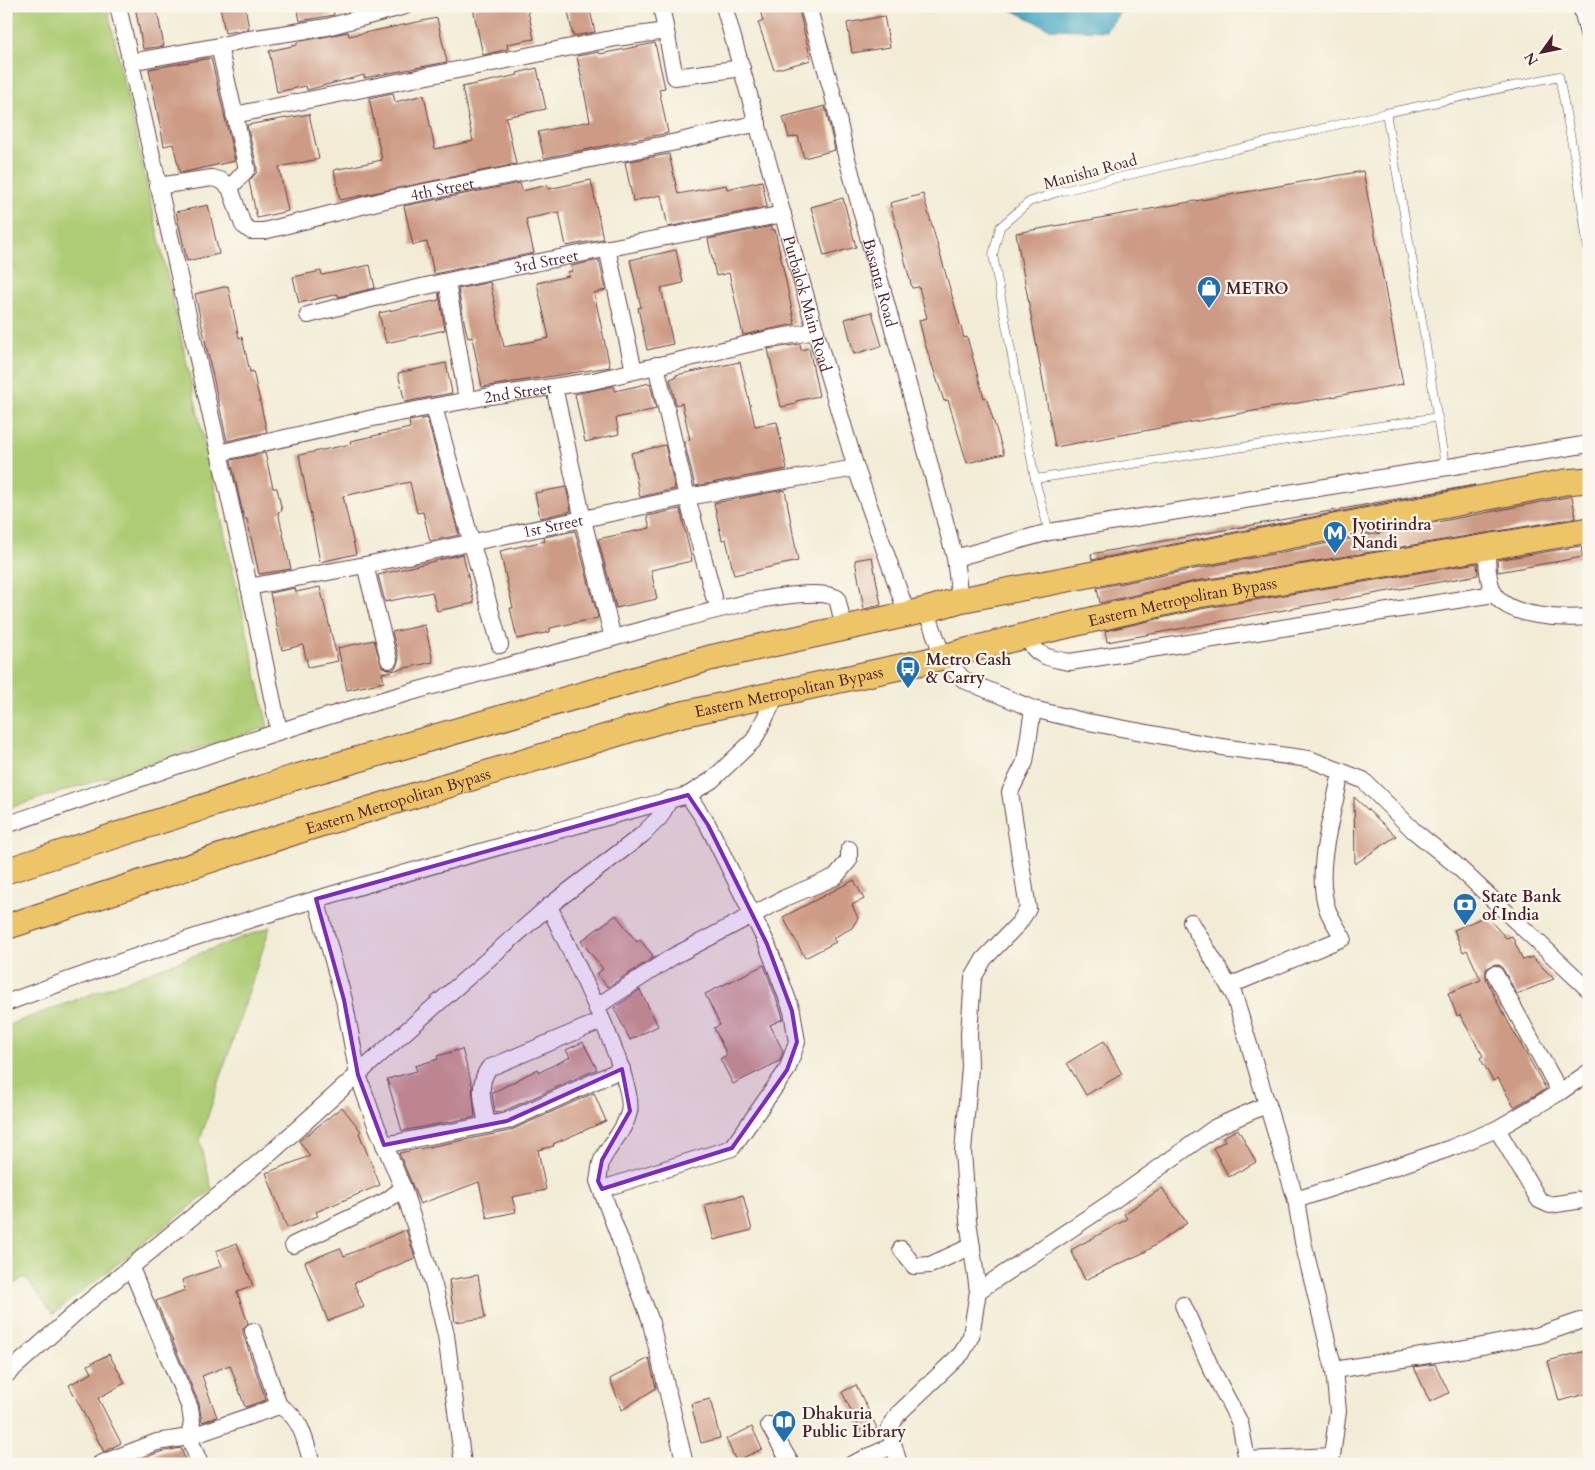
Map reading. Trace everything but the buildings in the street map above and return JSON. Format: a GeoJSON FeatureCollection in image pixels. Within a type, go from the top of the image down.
{"type":"FeatureCollection","features":[{"type":"Feature","properties":{"kind":"main road"},"geometry":{"type":"LineString","coordinates":[[6,871],[293,778],[710,658],[844,628],[911,607],[960,600],[1565,482],[1589,480]]}},
{"type":"Feature","properties":{"kind":"main road","name":"Eastern Metropolitan Bypass"},"geometry":{"type":"LineString","coordinates":[[6,927],[301,830],[669,718],[943,657],[1198,595],[1589,530]]}},
{"type":"Feature","properties":{"kind":"street"},"geometry":{"type":"LineString","coordinates":[[118,6],[249,587],[279,731]]}},
{"type":"Feature","properties":{"kind":"street"},"geometry":{"type":"LineString","coordinates":[[130,62],[243,40],[327,27],[405,6]]}},
{"type":"Feature","properties":{"kind":"street"},"geometry":{"type":"LineString","coordinates":[[661,6],[675,77],[742,68]]}},
{"type":"Feature","properties":{"kind":"street","name":"Purbalok Main Road"},"geometry":{"type":"LineString","coordinates":[[724,6],[856,468],[911,607],[943,657]]}},
{"type":"Feature","properties":{"kind":"street","name":"Basanta Road"},"geometry":{"type":"LineString","coordinates":[[808,6],[832,91],[845,151],[955,558],[960,600]]}},
{"type":"Feature","properties":{"kind":"street"},"geometry":{"type":"LineString","coordinates":[[1581,6],[1589,37]]}},
{"type":"Feature","properties":{"kind":"street"},"geometry":{"type":"LineString","coordinates":[[234,114],[616,38],[666,31]]}},
{"type":"Feature","properties":{"kind":"street"},"geometry":{"type":"LineString","coordinates":[[158,186],[212,178],[222,181],[230,188],[247,169],[219,46]]}},
{"type":"Feature","properties":{"kind":"street","name":"4th Street"},"geometry":{"type":"LineString","coordinates":[[230,188],[243,225],[251,231],[264,231],[388,199],[623,153],[758,123]]}},
{"type":"Feature","properties":{"kind":"street","name":"3rd Street"},"geometry":{"type":"LineString","coordinates":[[308,315],[391,292],[783,214]]}},
{"type":"Feature","properties":{"kind":"street"},"geometry":{"type":"LineString","coordinates":[[607,248],[634,371]]}},
{"type":"Feature","properties":{"kind":"street"},"geometry":{"type":"LineString","coordinates":[[448,282],[467,400]]}},
{"type":"Feature","properties":{"kind":"street","name":"2nd Street"},"geometry":{"type":"LineString","coordinates":[[219,453],[373,418],[467,400],[593,381],[769,339],[816,331]]}},
{"type":"Feature","properties":{"kind":"street"},"geometry":{"type":"LineString","coordinates":[[656,365],[687,497],[714,597]]}},
{"type":"Feature","properties":{"kind":"street"},"geometry":{"type":"LineString","coordinates":[[554,387],[583,520],[613,638]]}},
{"type":"Feature","properties":{"kind":"street"},"geometry":{"type":"LineString","coordinates":[[434,407],[470,543],[500,645]]}},
{"type":"Feature","properties":{"kind":"street"},"geometry":{"type":"LineString","coordinates":[[955,558],[1048,532],[1589,444]]}},
{"type":"Feature","properties":{"kind":"street","name":"1st Street"},"geometry":{"type":"LineString","coordinates":[[249,587],[365,566],[687,497],[856,468]]}},
{"type":"Feature","properties":{"kind":"street"},"geometry":{"type":"LineString","coordinates":[[1487,547],[1488,570],[1494,594],[1515,610],[1544,616],[1589,616]]}},
{"type":"Feature","properties":{"kind":"street"},"geometry":{"type":"LineString","coordinates":[[365,566],[389,660]]}},
{"type":"Feature","properties":{"kind":"street"},"geometry":{"type":"LineString","coordinates":[[6,825],[279,731],[451,682],[734,606],[805,592],[829,594],[837,598],[844,628]]}},
{"type":"Feature","properties":{"kind":"street"},"geometry":{"type":"LineString","coordinates":[[1028,635],[1030,644],[1047,659],[1070,662],[1494,594]]}},
{"type":"Feature","properties":{"kind":"street"},"geometry":{"type":"LineString","coordinates":[[943,657],[964,680],[1033,709],[1083,721],[1222,747],[1309,759],[1362,780],[1414,831],[1462,870],[1589,990]]}},
{"type":"Feature","properties":{"kind":"street"},"geometry":{"type":"LineString","coordinates":[[6,1003],[88,972],[316,899],[688,795],[712,780],[754,740],[777,694]]}},
{"type":"Feature","properties":{"kind":"street"},"geometry":{"type":"LineString","coordinates":[[899,1464],[892,1446],[889,1429],[898,1414],[962,1354],[971,1336],[978,1291],[963,1152],[970,1067],[969,1034],[972,978],[984,959],[1019,923],[1028,908],[1010,792],[1025,762],[1033,709]]}},
{"type":"Feature","properties":{"kind":"street"},"geometry":{"type":"LineString","coordinates":[[1229,986],[1343,938],[1328,911],[1323,893],[1322,866],[1341,773]]}},
{"type":"Feature","properties":{"kind":"street"},"geometry":{"type":"LineString","coordinates":[[602,1189],[732,1148],[787,1070],[797,1042],[792,1012],[782,980],[754,914],[708,825],[688,795]]}},
{"type":"Feature","properties":{"kind":"street"},"geometry":{"type":"LineString","coordinates":[[6,1375],[82,1308],[274,1150],[549,906],[642,835],[660,817],[670,799]]}},
{"type":"Feature","properties":{"kind":"street"},"geometry":{"type":"LineString","coordinates":[[486,1125],[481,1085],[482,1076],[489,1068],[598,1014],[672,957],[754,914],[835,877],[849,860],[849,849]]}},
{"type":"Feature","properties":{"kind":"street"},"geometry":{"type":"LineString","coordinates":[[316,899],[344,1000],[358,1075],[384,1145],[403,1188],[434,1286],[446,1335],[463,1464]]}},
{"type":"Feature","properties":{"kind":"street"},"geometry":{"type":"LineString","coordinates":[[549,906],[622,1069],[629,1090],[630,1111],[619,1135],[602,1160],[598,1181],[650,1319],[685,1464]]}},
{"type":"Feature","properties":{"kind":"street"},"geometry":{"type":"LineString","coordinates":[[1183,1305],[1240,1423],[1245,1462],[1332,1456],[1338,1410],[1334,1370],[1303,1242],[1296,1200],[1234,995],[1190,922]]}},
{"type":"Feature","properties":{"kind":"street"},"geometry":{"type":"LineString","coordinates":[[1495,974],[1560,1092]]}},
{"type":"Feature","properties":{"kind":"street"},"geometry":{"type":"LineString","coordinates":[[384,1145],[507,1121],[622,1069]]}},
{"type":"Feature","properties":{"kind":"street"},"geometry":{"type":"LineString","coordinates":[[1296,1200],[1451,1148],[1497,1129],[1560,1092],[1589,1072]]}},
{"type":"Feature","properties":{"kind":"street"},"geometry":{"type":"LineString","coordinates":[[978,1291],[1110,1203],[1216,1127],[1268,1104]]}},
{"type":"Feature","properties":{"kind":"street"},"geometry":{"type":"LineString","coordinates":[[1497,1129],[1539,1200],[1550,1205],[1589,1199]]}},
{"type":"Feature","properties":{"kind":"street"},"geometry":{"type":"LineString","coordinates":[[294,1245],[386,1201],[403,1188]]}},
{"type":"Feature","properties":{"kind":"street"},"geometry":{"type":"LineString","coordinates":[[901,1249],[914,1266],[930,1265],[972,1246]]}},
{"type":"Feature","properties":{"kind":"street"},"geometry":{"type":"LineString","coordinates":[[131,1268],[190,1408],[192,1422],[189,1437],[200,1464]]}},
{"type":"Feature","properties":{"kind":"street"},"geometry":{"type":"LineString","coordinates":[[1334,1370],[1472,1348],[1539,1335],[1589,1318]]}},
{"type":"Feature","properties":{"kind":"street"},"geometry":{"type":"LineString","coordinates":[[253,1331],[278,1406],[288,1411],[299,1424],[312,1464]]}},
{"type":"Feature","properties":{"kind":"street"},"geometry":{"type":"LineString","coordinates":[[100,1464],[157,1442],[189,1437],[278,1406]]}},
{"type":"Feature","properties":{"kind":"street"},"geometry":{"type":"LineString","coordinates":[[769,1425],[791,1464]]}},
{"type":"Feature","properties":{"kind":"street"},"geometry":{"type":"LineString","coordinates":[[852,1464],[892,1446]]}},
{"type":"Feature","properties":{"kind":"lane","name":"Manisha Road"},"geometry":{"type":"LineString","coordinates":[[1048,532],[1035,479],[992,256],[1000,227],[1029,202],[1058,192],[1386,113],[1559,76],[1577,171],[1589,256]]}},
{"type":"Feature","properties":{"kind":"lane"},"geometry":{"type":"LineString","coordinates":[[1386,113],[1445,466]]}},
{"type":"Feature","properties":{"kind":"lane"},"geometry":{"type":"LineString","coordinates":[[1035,479],[1438,417]]}},
{"type":"Feature","properties":{"kind":"highlighted area"},"geometry":{"type":"Polygon","coordinates":[[[688,795],[708,825],[767,944],[792,1011],[797,1042],[787,1070],[732,1148],[602,1189],[598,1181],[602,1160],[630,1111],[622,1069],[507,1121],[384,1145],[358,1075],[344,1000],[316,899],[688,795]]]}},
{"type":"Feature","properties":{"kind":"green space"},"geometry":{"type":"Polygon","coordinates":[[[6,6],[107,6],[268,727],[6,809],[6,6]]]}},
{"type":"Feature","properties":{"kind":"green space"},"geometry":{"type":"Polygon","coordinates":[[[270,927],[200,1140],[212,1190],[53,1314],[25,1277],[6,1289],[6,1026],[270,927]]]}},
{"type":"Feature","properties":{"kind":"water"},"geometry":{"type":"Polygon","coordinates":[[[1004,6],[1125,6],[1106,31],[1050,29],[1004,6]]]}},
{"type":"Feature","properties":{"kind":"place","name":"METRO"},"geometry":{"type":"Point","coordinates":[1209,309]}},
{"type":"Feature","properties":{"kind":"place","name":"Jyotirindra Nandi"},"geometry":{"type":"Point","coordinates":[1335,554]}},
{"type":"Feature","properties":{"kind":"place","name":"Metro Cash & Carry"},"geometry":{"type":"Point","coordinates":[908,689]}},
{"type":"Feature","properties":{"kind":"place","name":"State Bank of India"},"geometry":{"type":"Point","coordinates":[1465,926]}},
{"type":"Feature","properties":{"kind":"place","name":"Dhakuria Public Library"},"geometry":{"type":"Point","coordinates":[784,1443]}}]}
